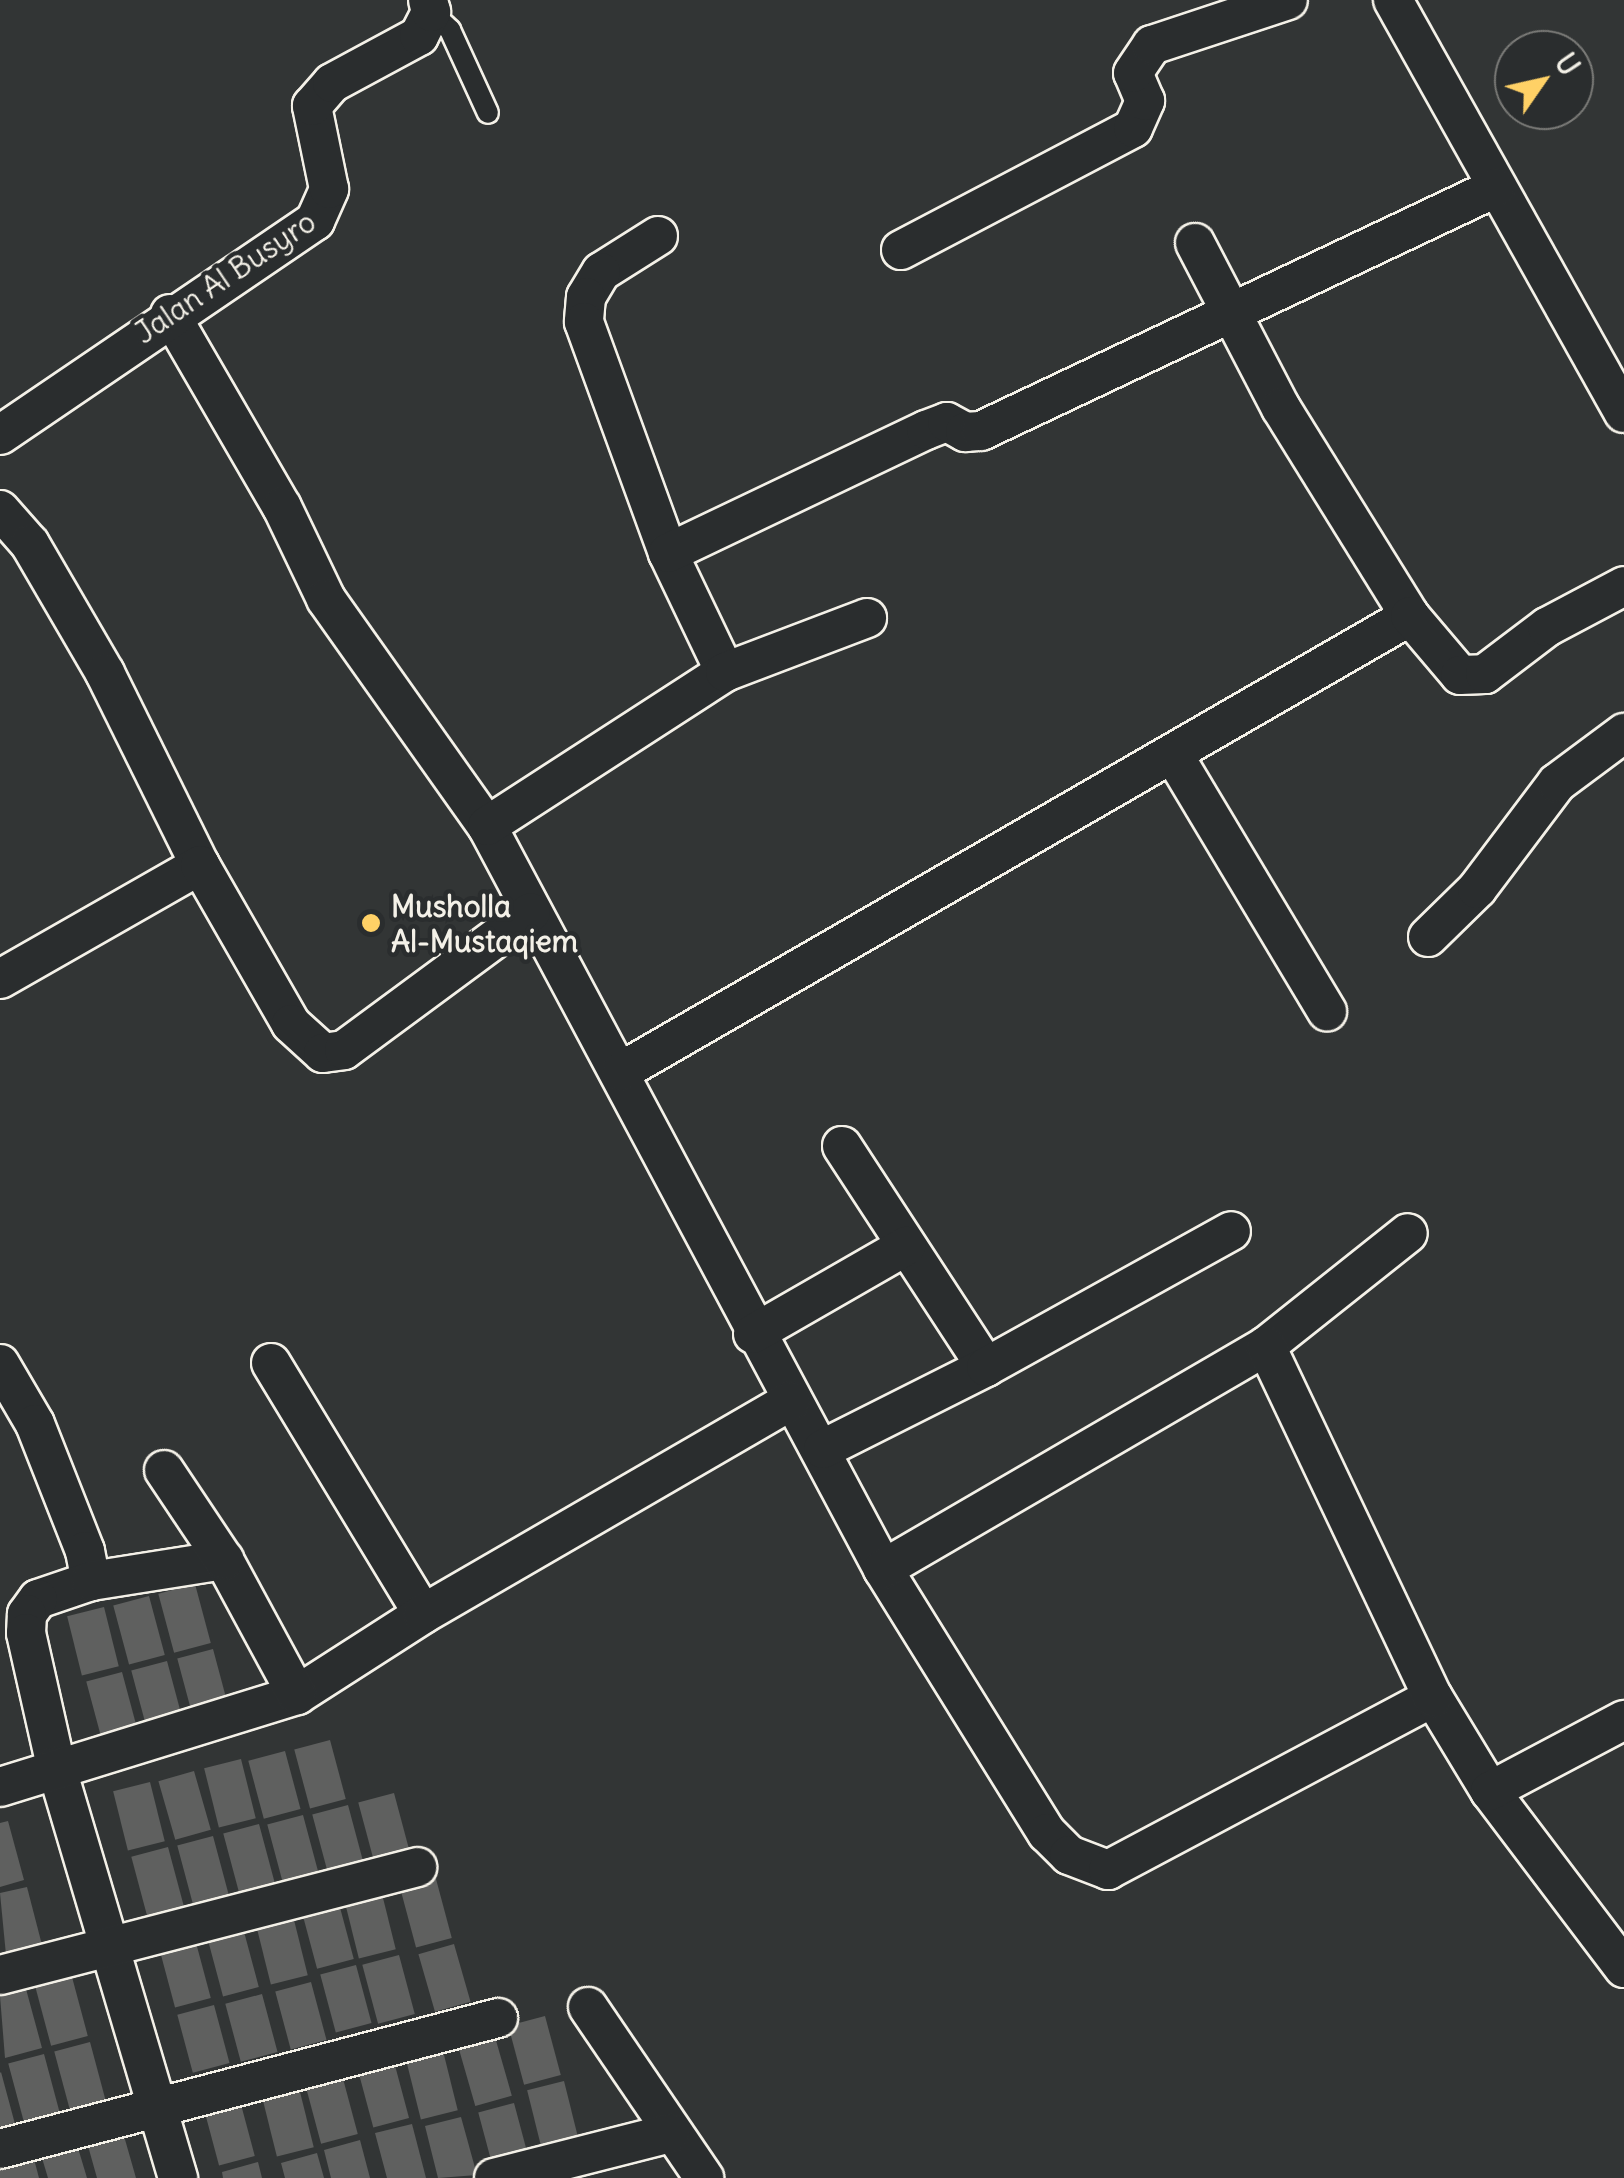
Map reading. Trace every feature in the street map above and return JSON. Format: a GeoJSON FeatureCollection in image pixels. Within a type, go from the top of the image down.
{"type":"FeatureCollection","features":[{"type":"Feature","properties":{"kind":"street"},"geometry":{"type":"LineString","coordinates":[[901,250],[1134,128],[1145,102],[1133,73],[1152,45],[1288,0]]}},
{"type":"Feature","properties":{"kind":"street"},"geometry":{"type":"LineString","coordinates":[[1393,0],[1624,412]]}},
{"type":"Feature","properties":{"kind":"street","name":"Jalan Al Busyro"},"geometry":{"type":"LineString","coordinates":[[0,435],[323,211],[330,189],[312,106],[332,83],[418,36],[430,6]]}},
{"type":"Feature","properties":{"kind":"street"},"geometry":{"type":"LineString","coordinates":[[668,553],[926,430],[948,422],[981,431],[1495,188]]}},
{"type":"Feature","properties":{"kind":"street"},"geometry":{"type":"LineString","coordinates":[[658,236],[600,272],[586,298],[584,322],[668,553],[725,672]]}},
{"type":"Feature","properties":{"kind":"street"},"geometry":{"type":"LineString","coordinates":[[1195,243],[1228,315],[1410,616],[1460,675],[1484,674],[1547,628],[1624,586]]}},
{"type":"Feature","properties":{"kind":"street"},"geometry":{"type":"LineString","coordinates":[[170,314],[282,507],[326,599],[487,826],[622,1071],[753,1334],[822,1449],[883,1569],[1047,1833],[1091,1867],[1108,1870],[1433,1696]]}},
{"type":"Feature","properties":{"kind":"street"},"geometry":{"type":"LineString","coordinates":[[0,510],[30,544],[105,673],[200,865],[291,1024],[323,1053],[344,1050],[531,912]]}},
{"type":"Feature","properties":{"kind":"street"},"geometry":{"type":"LineString","coordinates":[[622,1071],[1410,616]]}},
{"type":"Feature","properties":{"kind":"street"},"geometry":{"type":"LineString","coordinates":[[487,826],[725,672],[867,618]]}},
{"type":"Feature","properties":{"kind":"street"},"geometry":{"type":"LineString","coordinates":[[1428,937],[1476,889],[1557,783],[1624,733]]}},
{"type":"Feature","properties":{"kind":"street"},"geometry":{"type":"LineString","coordinates":[[1173,754],[1327,1011]]}},
{"type":"Feature","properties":{"kind":"street"},"geometry":{"type":"LineString","coordinates":[[0,979],[200,865]]}},
{"type":"Feature","properties":{"kind":"street"},"geometry":{"type":"LineString","coordinates":[[842,1146],[986,1368]]}},
{"type":"Feature","properties":{"kind":"street"},"geometry":{"type":"LineString","coordinates":[[822,1449],[986,1368],[1231,1231]]}},
{"type":"Feature","properties":{"kind":"street"},"geometry":{"type":"LineString","coordinates":[[883,1569],[1266,1346],[1408,1234]]}},
{"type":"Feature","properties":{"kind":"street"},"geometry":{"type":"LineString","coordinates":[[753,1334],[906,1246]]}},
{"type":"Feature","properties":{"kind":"street"},"geometry":{"type":"LineString","coordinates":[[1266,1346],[1433,1696],[1490,1791],[1624,1968]]}},
{"type":"Feature","properties":{"kind":"street"},"geometry":{"type":"LineString","coordinates":[[272,1363],[422,1614]]}},
{"type":"Feature","properties":{"kind":"street"},"geometry":{"type":"LineString","coordinates":[[0,1364],[35,1424],[91,1581]]}},
{"type":"Feature","properties":{"kind":"street"},"geometry":{"type":"LineString","coordinates":[[0,1786],[297,1696],[422,1614],[791,1401]]}},
{"type":"Feature","properties":{"kind":"street"},"geometry":{"type":"LineString","coordinates":[[164,1470],[224,1560],[297,1696]]}},
{"type":"Feature","properties":{"kind":"street"},"geometry":{"type":"LineString","coordinates":[[178,2178],[56,1766],[27,1614],[38,1599],[91,1581],[224,1560]]}},
{"type":"Feature","properties":{"kind":"street"},"geometry":{"type":"LineString","coordinates":[[1490,1791],[1624,1720]]}},
{"type":"Feature","properties":{"kind":"street"},"geometry":{"type":"LineString","coordinates":[[0,1975],[416,1867]]}},
{"type":"Feature","properties":{"kind":"street"},"geometry":{"type":"LineString","coordinates":[[588,2007],[704,2178]]}},
{"type":"Feature","properties":{"kind":"street"},"geometry":{"type":"LineString","coordinates":[[0,2149],[498,2018]]}},
{"type":"Feature","properties":{"kind":"street"},"geometry":{"type":"LineString","coordinates":[[494,2178],[670,2133]]}},
{"type":"Feature","properties":{"kind":"lane"},"geometry":{"type":"LineString","coordinates":[[430,6],[450,30],[488,113]]}},
{"type":"Feature","properties":{"kind":"building"},"geometry":{"type":"Polygon","coordinates":[[[195,1584],[211,1643],[174,1653],[158,1594],[195,1584]]]}},
{"type":"Feature","properties":{"kind":"building"},"geometry":{"type":"Polygon","coordinates":[[[149,1596],[165,1655],[129,1664],[113,1606],[149,1596]]]}},
{"type":"Feature","properties":{"kind":"building"},"geometry":{"type":"Polygon","coordinates":[[[104,1607],[119,1666],[82,1675],[67,1616],[104,1607]]]}},
{"type":"Feature","properties":{"kind":"building"},"geometry":{"type":"Polygon","coordinates":[[[213,1649],[229,1708],[193,1717],[177,1659],[213,1649]]]}},
{"type":"Feature","properties":{"kind":"building"},"geometry":{"type":"Polygon","coordinates":[[[167,1661],[183,1720],[147,1729],[131,1671],[167,1661]]]}},
{"type":"Feature","properties":{"kind":"building"},"geometry":{"type":"Polygon","coordinates":[[[122,1672],[138,1731],[102,1740],[86,1682],[122,1672]]]}},
{"type":"Feature","properties":{"kind":"building"},"geometry":{"type":"Polygon","coordinates":[[[330,1740],[346,1799],[310,1808],[294,1750],[330,1740]]]}},
{"type":"Feature","properties":{"kind":"building"},"geometry":{"type":"Polygon","coordinates":[[[285,1751],[301,1809],[264,1819],[248,1761],[285,1751]]]}},
{"type":"Feature","properties":{"kind":"building"},"geometry":{"type":"Polygon","coordinates":[[[241,1759],[256,1818],[219,1827],[204,1768],[241,1759]]]}},
{"type":"Feature","properties":{"kind":"building"},"geometry":{"type":"Polygon","coordinates":[[[194,1771],[211,1830],[175,1840],[158,1781],[194,1771]]]}},
{"type":"Feature","properties":{"kind":"building"},"geometry":{"type":"Polygon","coordinates":[[[150,1782],[165,1841],[128,1850],[113,1791],[150,1782]]]}},
{"type":"Feature","properties":{"kind":"building"},"geometry":{"type":"Polygon","coordinates":[[[394,1793],[410,1851],[374,1861],[358,1803],[394,1793]]]}},
{"type":"Feature","properties":{"kind":"building"},"geometry":{"type":"Polygon","coordinates":[[[348,1805],[364,1864],[328,1873],[312,1815],[348,1805]]]}},
{"type":"Feature","properties":{"kind":"building"},"geometry":{"type":"Polygon","coordinates":[[[303,1815],[319,1875],[283,1884],[267,1825],[303,1815]]]}},
{"type":"Feature","properties":{"kind":"building"},"geometry":{"type":"Polygon","coordinates":[[[8,1821],[24,1880],[0,1887],[0,1823],[8,1821]]]}},
{"type":"Feature","properties":{"kind":"building"},"geometry":{"type":"Polygon","coordinates":[[[259,1824],[275,1883],[239,1892],[223,1834],[259,1824]]]}},
{"type":"Feature","properties":{"kind":"building"},"geometry":{"type":"Polygon","coordinates":[[[213,1836],[229,1896],[193,1905],[177,1846],[213,1836]]]}},
{"type":"Feature","properties":{"kind":"building"},"geometry":{"type":"Polygon","coordinates":[[[168,1847],[184,1906],[147,1916],[131,1857],[168,1847]]]}},
{"type":"Feature","properties":{"kind":"building"},"geometry":{"type":"Polygon","coordinates":[[[436,1879],[452,1938],[416,1947],[400,1889],[436,1879]]]}},
{"type":"Feature","properties":{"kind":"building"},"geometry":{"type":"Polygon","coordinates":[[[27,1887],[42,1945],[6,1955],[0,1893],[27,1887]]]}},
{"type":"Feature","properties":{"kind":"building"},"geometry":{"type":"Polygon","coordinates":[[[381,1890],[396,1949],[359,1958],[344,1899],[381,1890]]]}},
{"type":"Feature","properties":{"kind":"building"},"geometry":{"type":"Polygon","coordinates":[[[338,1900],[354,1959],[317,1969],[301,1910],[338,1900]]]}},
{"type":"Feature","properties":{"kind":"building"},"geometry":{"type":"Polygon","coordinates":[[[293,1916],[308,1975],[271,1984],[256,1925],[293,1916]]]}},
{"type":"Feature","properties":{"kind":"building"},"geometry":{"type":"Polygon","coordinates":[[[243,1928],[259,1987],[223,1996],[207,1938],[243,1928]]]}},
{"type":"Feature","properties":{"kind":"building"},"geometry":{"type":"Polygon","coordinates":[[[195,1939],[211,1998],[175,2007],[159,1949],[195,1939]]]}},
{"type":"Feature","properties":{"kind":"building"},"geometry":{"type":"Polygon","coordinates":[[[454,1944],[471,2002],[435,2012],[418,1954],[454,1944]]]}},
{"type":"Feature","properties":{"kind":"building"},"geometry":{"type":"Polygon","coordinates":[[[399,1955],[415,2014],[378,2024],[362,1965],[399,1955]]]}},
{"type":"Feature","properties":{"kind":"building"},"geometry":{"type":"Polygon","coordinates":[[[356,1965],[372,2023],[336,2033],[320,1975],[356,1965]]]}},
{"type":"Feature","properties":{"kind":"building"},"geometry":{"type":"Polygon","coordinates":[[[72,1977],[88,2036],[51,2046],[35,1987],[72,1977]]]}},
{"type":"Feature","properties":{"kind":"building"},"geometry":{"type":"Polygon","coordinates":[[[311,1982],[327,2040],[291,2050],[275,1992],[311,1982]]]}},
{"type":"Feature","properties":{"kind":"building"},"geometry":{"type":"Polygon","coordinates":[[[26,1989],[42,2048],[5,2058],[0,1996],[26,1989]]]}},
{"type":"Feature","properties":{"kind":"building"},"geometry":{"type":"Polygon","coordinates":[[[262,1994],[278,2052],[241,2062],[225,2004],[262,1994]]]}},
{"type":"Feature","properties":{"kind":"building"},"geometry":{"type":"Polygon","coordinates":[[[214,2005],[230,2063],[193,2073],[177,2015],[214,2005]]]}},
{"type":"Feature","properties":{"kind":"building"},"geometry":{"type":"Polygon","coordinates":[[[545,2016],[561,2075],[524,2085],[508,2026],[545,2016]]]}},
{"type":"Feature","properties":{"kind":"building"},"geometry":{"type":"Polygon","coordinates":[[[495,2037],[512,2096],[475,2106],[458,2047],[495,2037]]]}},
{"type":"Feature","properties":{"kind":"building"},"geometry":{"type":"Polygon","coordinates":[[[90,2042],[106,2101],[70,2110],[54,2052],[90,2042]]]}},
{"type":"Feature","properties":{"kind":"building"},"geometry":{"type":"Polygon","coordinates":[[[443,2051],[458,2110],[421,2119],[406,2060],[443,2051]]]}},
{"type":"Feature","properties":{"kind":"building"},"geometry":{"type":"Polygon","coordinates":[[[44,2054],[60,2113],[24,2122],[8,2064],[44,2054]]]}},
{"type":"Feature","properties":{"kind":"building"},"geometry":{"type":"Polygon","coordinates":[[[393,2058],[409,2118],[373,2127],[357,2068],[393,2058]]]}},
{"type":"Feature","properties":{"kind":"building"},"geometry":{"type":"Polygon","coordinates":[[[0,2073],[15,2124],[0,2128],[0,2073]]]}},
{"type":"Feature","properties":{"kind":"building"},"geometry":{"type":"Polygon","coordinates":[[[342,2075],[358,2134],[321,2144],[305,2085],[342,2075]]]}},
{"type":"Feature","properties":{"kind":"building"},"geometry":{"type":"Polygon","coordinates":[[[564,2081],[579,2140],[542,2149],[527,2090],[564,2081]]]}},
{"type":"Feature","properties":{"kind":"building"},"geometry":{"type":"Polygon","coordinates":[[[299,2088],[314,2147],[277,2156],[262,2097],[299,2088]]]}},
{"type":"Feature","properties":{"kind":"building"},"geometry":{"type":"Polygon","coordinates":[[[239,2097],[255,2156],[219,2165],[203,2107],[239,2097]]]}},
{"type":"Feature","properties":{"kind":"building"},"geometry":{"type":"Polygon","coordinates":[[[514,2103],[530,2162],[494,2171],[478,2113],[514,2103]]]}},
{"type":"Feature","properties":{"kind":"building"},"geometry":{"type":"Polygon","coordinates":[[[461,2117],[477,2175],[438,2178],[425,2126],[461,2117]]]}},
{"type":"Feature","properties":{"kind":"building"},"geometry":{"type":"Polygon","coordinates":[[[412,2124],[426,2178],[387,2178],[375,2133],[412,2124]]]}},
{"type":"Feature","properties":{"kind":"building"},"geometry":{"type":"Polygon","coordinates":[[[124,2136],[136,2178],[97,2178],[88,2146],[124,2136]]]}},
{"type":"Feature","properties":{"kind":"building"},"geometry":{"type":"Polygon","coordinates":[[[360,2140],[370,2178],[331,2178],[324,2150],[360,2140]]]}},
{"type":"Feature","properties":{"kind":"building"},"geometry":{"type":"Polygon","coordinates":[[[78,2148],[87,2178],[48,2178],[42,2158],[78,2148]]]}},
{"type":"Feature","properties":{"kind":"building"},"geometry":{"type":"Polygon","coordinates":[[[317,2153],[324,2178],[285,2178],[281,2163],[317,2153]]]}},
{"type":"Feature","properties":{"kind":"building"},"geometry":{"type":"Polygon","coordinates":[[[34,2159],[39,2178],[0,2178],[0,2167],[34,2159]]]}},
{"type":"Feature","properties":{"kind":"building"},"geometry":{"type":"Polygon","coordinates":[[[258,2162],[262,2178],[223,2178],[222,2172],[258,2162]]]}},
{"type":"Feature","properties":{"kind":"place","name":"Musholla Al-Mustaqiem"},"geometry":{"type":"Point","coordinates":[371,923]}}]}
